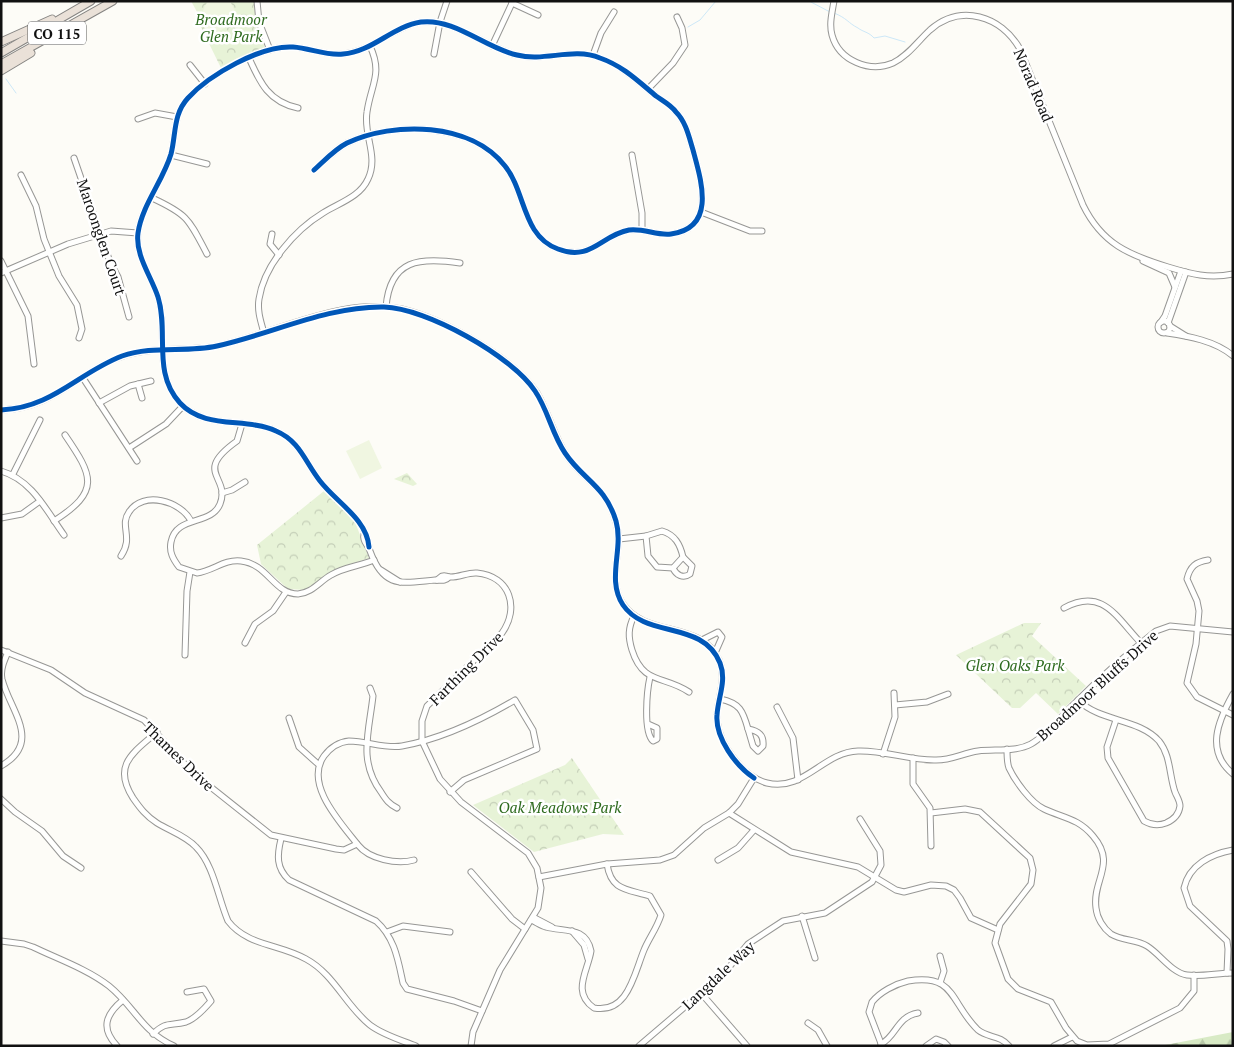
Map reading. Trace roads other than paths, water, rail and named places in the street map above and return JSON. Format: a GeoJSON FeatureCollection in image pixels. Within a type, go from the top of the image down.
{"type":"FeatureCollection","features":[{"type":"Feature","properties":{"kind":"highway","name":"CO 115"},"geometry":{"type":"LineString","coordinates":[[1,64],[112,1]]}},
{"type":"Feature","properties":{"kind":"highway","name":"CO 115"},"geometry":{"type":"LineString","coordinates":[[1,53],[90,2]]}},
{"type":"Feature","properties":{"kind":"highway"},"geometry":{"type":"LineString","coordinates":[[1,42],[90,2]]}},
{"type":"Feature","properties":{"kind":"highway"},"geometry":{"type":"LineString","coordinates":[[1,71],[78,21]]}},
{"type":"Feature","properties":{"kind":"street"},"geometry":{"type":"LineString","coordinates":[[257,1],[259,22],[270,50]]}},
{"type":"Feature","properties":{"kind":"street"},"geometry":{"type":"LineString","coordinates":[[434,54],[440,22],[447,1]]}},
{"type":"Feature","properties":{"kind":"street","name":"Norad Road"},"geometry":{"type":"LineString","coordinates":[[834,1],[832,37],[843,54],[853,61],[874,67],[892,64],[900,59],[932,29],[952,17],[978,16],[999,24],[1007,31],[1020,49],[1089,217],[1109,240],[1134,256],[1183,271],[1208,277],[1233,274]]}},
{"type":"Feature","properties":{"kind":"street"},"geometry":{"type":"LineString","coordinates":[[492,46],[513,2],[538,15]]}},
{"type":"Feature","properties":{"kind":"street"},"geometry":{"type":"LineString","coordinates":[[593,55],[601,33],[614,12]]}},
{"type":"Feature","properties":{"kind":"street"},"geometry":{"type":"LineString","coordinates":[[648,89],[673,63],[685,45],[682,28],[677,17]]}},
{"type":"Feature","properties":{"kind":"street"},"geometry":{"type":"LineString","coordinates":[[3,271],[49,251],[100,234],[117,230],[138,233],[170,155],[177,117],[187,100],[205,84],[227,69],[270,50],[291,47],[341,55],[370,46],[415,23],[440,22],[506,53],[533,58],[576,53],[593,55],[624,69],[674,108],[683,121],[702,184],[703,198],[701,212],[693,224],[678,233],[664,234],[642,230],[621,232],[587,251],[570,252],[546,243],[536,233],[512,175],[498,157],[486,148],[463,137],[436,131],[402,130],[368,136],[343,145],[314,170]]}},
{"type":"Feature","properties":{"kind":"street"},"geometry":{"type":"LineString","coordinates":[[264,333],[260,316],[259,297],[263,284],[279,255],[294,236],[311,221],[353,197],[365,184],[372,162],[367,111],[377,70],[376,60],[370,46]]}},
{"type":"Feature","properties":{"kind":"street"},"geometry":{"type":"LineString","coordinates":[[249,58],[260,83],[267,92],[277,101],[298,108]]}},
{"type":"Feature","properties":{"kind":"street"},"geometry":{"type":"LineString","coordinates":[[190,65],[205,84]]}},
{"type":"Feature","properties":{"kind":"street"},"geometry":{"type":"LineString","coordinates":[[138,119],[155,114],[177,117]]}},
{"type":"Feature","properties":{"kind":"street"},"geometry":{"type":"LineString","coordinates":[[170,155],[207,164]]}},
{"type":"Feature","properties":{"kind":"street"},"geometry":{"type":"LineString","coordinates":[[632,155],[642,213],[642,230]]}},
{"type":"Feature","properties":{"kind":"street","name":"Maroonglen Court"},"geometry":{"type":"LineString","coordinates":[[74,158],[110,262],[118,277],[129,317]]}},
{"type":"Feature","properties":{"kind":"street"},"geometry":{"type":"LineString","coordinates":[[21,175],[36,206],[49,251],[59,276],[78,305],[82,329],[79,338]]}},
{"type":"Feature","properties":{"kind":"street"},"geometry":{"type":"LineString","coordinates":[[152,198],[178,210],[187,217],[207,254]]}},
{"type":"Feature","properties":{"kind":"street"},"geometry":{"type":"LineString","coordinates":[[701,212],[750,231],[762,231]]}},
{"type":"Feature","properties":{"kind":"street","name":"Farthing Drive"},"geometry":{"type":"LineString","coordinates":[[138,233],[139,249],[160,307],[162,350],[166,380],[174,396],[183,406],[204,419],[264,427],[290,439],[304,454],[320,481],[356,518],[364,534],[366,546],[369,547],[374,560],[386,578],[396,583],[416,584],[438,580],[444,581],[449,577],[472,572],[492,577],[507,592],[512,612],[511,619],[502,633],[427,706],[422,722],[422,741],[433,767],[450,792],[528,853],[537,868],[539,877],[540,898],[532,919],[500,970],[473,1032],[471,1046]]}},
{"type":"Feature","properties":{"kind":"street"},"geometry":{"type":"LineString","coordinates":[[272,234],[270,244],[279,255]]}},
{"type":"Feature","properties":{"kind":"street"},"geometry":{"type":"LineString","coordinates":[[1134,256],[1169,273],[1175,288]]}},
{"type":"Feature","properties":{"kind":"street"},"geometry":{"type":"LineString","coordinates":[[386,307],[388,290],[393,280],[410,264],[432,260],[460,264]]}},
{"type":"Feature","properties":{"kind":"street"},"geometry":{"type":"LineString","coordinates":[[1,261],[3,271],[28,316],[34,364]]}},
{"type":"Feature","properties":{"kind":"street"},"geometry":{"type":"LineString","coordinates":[[1183,271],[1160,322],[1159,331],[1186,336],[1222,348],[1233,356]]}},
{"type":"Feature","properties":{"kind":"street"},"geometry":{"type":"LineString","coordinates":[[1167,333],[1183,271]]}},
{"type":"Feature","properties":{"kind":"street"},"geometry":{"type":"LineString","coordinates":[[1,410],[22,408],[42,402],[124,355],[216,346],[335,312],[386,307],[410,311],[452,327],[471,338],[525,379],[541,400],[564,452],[603,494],[615,520],[619,539],[615,586],[621,602],[634,616],[646,622],[702,640],[715,653],[722,671],[717,716],[719,730],[739,766],[754,778],[738,804],[728,813],[704,828],[681,850],[667,858],[653,861],[607,864],[539,877]]}},
{"type":"Feature","properties":{"kind":"street"},"geometry":{"type":"LineString","coordinates":[[1160,322],[1169,324],[1186,336]]}},
{"type":"Feature","properties":{"kind":"street"},"geometry":{"type":"LineString","coordinates":[[83,378],[138,461]]}},
{"type":"Feature","properties":{"kind":"street"},"geometry":{"type":"LineString","coordinates":[[100,403],[125,388],[151,380]]}},
{"type":"Feature","properties":{"kind":"street"},"geometry":{"type":"LineString","coordinates":[[138,384],[142,398]]}},
{"type":"Feature","properties":{"kind":"street"},"geometry":{"type":"LineString","coordinates":[[129,448],[166,424],[183,406]]}},
{"type":"Feature","properties":{"kind":"street"},"geometry":{"type":"LineString","coordinates":[[13,474],[40,420]]}},
{"type":"Feature","properties":{"kind":"street"},"geometry":{"type":"LineString","coordinates":[[242,424],[237,441],[223,450],[217,460],[215,472],[222,493],[220,504],[213,514],[191,521],[177,529],[171,544],[175,562],[190,572],[203,572],[228,562],[249,562],[263,569],[286,592],[306,592],[336,572],[374,560]]}},
{"type":"Feature","properties":{"kind":"street"},"geometry":{"type":"LineString","coordinates":[[54,521],[78,504],[87,488],[86,469],[65,435]]}},
{"type":"Feature","properties":{"kind":"street"},"geometry":{"type":"LineString","coordinates":[[1,471],[13,474],[25,482],[64,535]]}},
{"type":"Feature","properties":{"kind":"street"},"geometry":{"type":"LineString","coordinates":[[222,493],[232,490],[245,482]]}},
{"type":"Feature","properties":{"kind":"street"},"geometry":{"type":"LineString","coordinates":[[1,518],[22,514],[40,501]]}},
{"type":"Feature","properties":{"kind":"street"},"geometry":{"type":"LineString","coordinates":[[121,556],[128,543],[126,518],[134,506],[150,501],[169,502],[184,510],[191,521]]}},
{"type":"Feature","properties":{"kind":"street"},"geometry":{"type":"LineString","coordinates":[[619,539],[646,536],[662,531],[670,533],[681,548],[683,557],[692,566],[690,574],[683,577],[677,575],[673,568]]}},
{"type":"Feature","properties":{"kind":"street"},"geometry":{"type":"LineString","coordinates":[[646,536],[651,563],[665,570],[673,568],[683,557]]}},
{"type":"Feature","properties":{"kind":"street"},"geometry":{"type":"LineString","coordinates":[[1208,560],[1198,562],[1192,566],[1187,579],[1197,601],[1198,628],[1194,656],[1187,683],[1197,697],[1233,715]]}},
{"type":"Feature","properties":{"kind":"street"},"geometry":{"type":"LineString","coordinates":[[185,655],[187,591],[190,572]]}},
{"type":"Feature","properties":{"kind":"street"},"geometry":{"type":"LineString","coordinates":[[245,643],[255,624],[278,606],[286,592]]}},
{"type":"Feature","properties":{"kind":"street"},"geometry":{"type":"LineString","coordinates":[[1064,608],[1077,600],[1099,601],[1141,643]]}},
{"type":"Feature","properties":{"kind":"street"},"geometry":{"type":"LineString","coordinates":[[634,616],[629,628],[629,639],[638,665],[650,677],[682,687],[689,692]]}},
{"type":"Feature","properties":{"kind":"street","name":"Broadmoor Bluffs Drive"},"geometry":{"type":"LineString","coordinates":[[754,778],[775,784],[798,780],[825,762],[846,752],[856,751],[942,760],[977,751],[1007,749],[1030,744],[1141,643],[1163,628],[1198,628],[1233,632]]}},
{"type":"Feature","properties":{"kind":"street"},"geometry":{"type":"LineString","coordinates":[[702,640],[718,632],[722,637],[715,653]]}},
{"type":"Feature","properties":{"kind":"street","name":"Thames Drive"},"geometry":{"type":"LineString","coordinates":[[1,650],[51,670],[85,693],[144,720],[192,773],[271,835],[281,839],[344,850],[357,844]]}},
{"type":"Feature","properties":{"kind":"street"},"geometry":{"type":"LineString","coordinates":[[1,766],[17,753],[22,736],[21,725],[2,679],[2,667],[8,652]]}},
{"type":"Feature","properties":{"kind":"street"},"geometry":{"type":"LineString","coordinates":[[648,724],[647,690],[650,677]]}},
{"type":"Feature","properties":{"kind":"street"},"geometry":{"type":"LineString","coordinates":[[370,688],[373,696],[366,758],[370,776],[389,805],[397,808]]}},
{"type":"Feature","properties":{"kind":"street"},"geometry":{"type":"LineString","coordinates":[[884,754],[895,717],[894,693]]}},
{"type":"Feature","properties":{"kind":"street"},"geometry":{"type":"LineString","coordinates":[[895,705],[927,702],[948,694]]}},
{"type":"Feature","properties":{"kind":"street"},"geometry":{"type":"LineString","coordinates":[[1233,694],[1218,723],[1216,744],[1220,761],[1233,774]]}},
{"type":"Feature","properties":{"kind":"street"},"geometry":{"type":"LineString","coordinates":[[720,699],[732,702],[742,708],[748,729]]}},
{"type":"Feature","properties":{"kind":"street"},"geometry":{"type":"LineString","coordinates":[[414,860],[405,863],[373,856],[357,844],[323,796],[317,784],[318,764],[327,751],[335,745],[350,741],[400,747],[449,733],[491,714],[514,700],[526,717],[537,749],[464,780],[450,792]]}},
{"type":"Feature","properties":{"kind":"street"},"geometry":{"type":"LineString","coordinates":[[1078,700],[1092,712],[1116,720],[1146,731],[1163,748],[1180,805],[1172,820],[1158,825],[1144,821],[1122,780],[1110,765],[1108,747],[1116,720]]}},
{"type":"Feature","properties":{"kind":"street"},"geometry":{"type":"LineString","coordinates":[[777,707],[793,738],[798,780]]}},
{"type":"Feature","properties":{"kind":"street"},"geometry":{"type":"LineString","coordinates":[[289,718],[299,747],[318,764]]}},
{"type":"Feature","properties":{"kind":"street"},"geometry":{"type":"LineString","coordinates":[[156,732],[131,755],[124,772],[125,781],[140,808],[148,817],[187,840],[202,855],[225,914],[234,929],[249,938],[297,954],[314,964],[324,972],[370,1025],[416,1046]]}},
{"type":"Feature","properties":{"kind":"street"},"geometry":{"type":"LineString","coordinates":[[1007,749],[1009,767],[1034,801],[1042,808],[1069,817],[1082,825],[1101,846],[1104,857],[1103,870],[1096,895],[1096,906],[1104,927],[1120,938],[1145,945],[1178,972],[1194,975],[1230,973],[1227,941],[1190,906],[1184,888],[1191,872],[1200,863],[1212,856],[1233,850]]}},
{"type":"Feature","properties":{"kind":"street"},"geometry":{"type":"LineString","coordinates":[[914,758],[913,784],[926,800],[931,813],[931,846]]}},
{"type":"Feature","properties":{"kind":"street"},"geometry":{"type":"LineString","coordinates":[[1,799],[15,812],[42,831],[63,856],[81,868]]}},
{"type":"Feature","properties":{"kind":"street"},"geometry":{"type":"LineString","coordinates":[[931,813],[965,808],[980,812],[1030,858],[1033,870],[1031,884],[1000,924],[995,943],[1008,979],[1018,989],[1052,1002],[1072,1037],[1087,1045],[1109,1044],[1180,1008],[1194,991],[1194,975]]}},
{"type":"Feature","properties":{"kind":"street"},"geometry":{"type":"LineString","coordinates":[[728,813],[792,852],[849,864],[896,890],[904,892],[931,885],[946,886],[954,890],[970,918],[998,930]]}},
{"type":"Feature","properties":{"kind":"street"},"geometry":{"type":"LineString","coordinates":[[860,819],[880,851],[881,865],[875,877]]}},
{"type":"Feature","properties":{"kind":"street"},"geometry":{"type":"LineString","coordinates":[[718,860],[738,848],[754,830]]}},
{"type":"Feature","properties":{"kind":"street"},"geometry":{"type":"LineString","coordinates":[[281,839],[278,859],[282,871],[289,880],[376,921],[387,932],[392,940],[403,983],[407,989],[454,1001],[482,1011]]}},
{"type":"Feature","properties":{"kind":"street"},"geometry":{"type":"LineString","coordinates":[[532,919],[548,928],[552,927],[581,934],[588,941],[591,951],[581,983],[584,997],[594,1008],[609,1008],[616,1005],[627,994],[661,915],[650,896],[616,886],[612,881],[607,864]]}},
{"type":"Feature","properties":{"kind":"street"},"geometry":{"type":"LineString","coordinates":[[471,872],[512,919],[526,929]]}},
{"type":"Feature","properties":{"kind":"street","name":"Langdale Way"},"geometry":{"type":"LineString","coordinates":[[639,1046],[730,966],[748,944],[783,921],[832,910],[867,887],[875,877]]}},
{"type":"Feature","properties":{"kind":"street"},"geometry":{"type":"LineString","coordinates":[[802,916],[815,958]]}},
{"type":"Feature","properties":{"kind":"street"},"geometry":{"type":"LineString","coordinates":[[387,932],[403,926],[450,932]]}},
{"type":"Feature","properties":{"kind":"street"},"geometry":{"type":"LineString","coordinates":[[1,941],[18,942],[33,947],[102,981],[123,1000],[153,1034],[174,1046]]}},
{"type":"Feature","properties":{"kind":"street"},"geometry":{"type":"LineString","coordinates":[[940,956],[944,971],[940,982]]}},
{"type":"Feature","properties":{"kind":"street"},"geometry":{"type":"LineString","coordinates":[[918,1014],[900,1022],[890,1037],[881,1045],[869,1012],[869,1007],[876,997],[903,982],[925,978],[940,982],[952,993],[966,1017],[979,1030],[987,1035],[999,1038],[1008,1046]]}},
{"type":"Feature","properties":{"kind":"street"},"geometry":{"type":"LineString","coordinates":[[153,1034],[165,1024],[184,1022],[192,1018],[211,1001],[204,989],[187,992]]}},
{"type":"Feature","properties":{"kind":"street"},"geometry":{"type":"LineString","coordinates":[[701,993],[747,1046]]}},
{"type":"Feature","properties":{"kind":"street"},"geometry":{"type":"LineString","coordinates":[[117,1046],[108,1034],[107,1019],[111,1011],[123,1000]]}},
{"type":"Feature","properties":{"kind":"street"},"geometry":{"type":"LineString","coordinates":[[808,1023],[818,1030],[827,1046]]}},
{"type":"Feature","properties":{"kind":"street"},"geometry":{"type":"LineString","coordinates":[[1054,1046],[1072,1037]]}},
{"type":"Feature","properties":{"kind":"street"},"geometry":{"type":"LineString","coordinates":[[738,1046],[742,1038]]}},
{"type":"Feature","properties":{"kind":"street"},"geometry":{"type":"LineString","coordinates":[[926,1046],[936,1039],[948,1046]]}},
{"type":"Feature","properties":{"kind":"waterway"},"geometry":{"type":"LineString","coordinates":[[688,27],[700,20],[716,1]]}},
{"type":"Feature","properties":{"kind":"waterway"},"geometry":{"type":"LineString","coordinates":[[809,1],[830,12]]}},
{"type":"Feature","properties":{"kind":"waterway"},"geometry":{"type":"LineString","coordinates":[[834,13],[874,38],[885,36],[905,42]]}},
{"type":"Feature","properties":{"kind":"waterway"},"geometry":{"type":"LineString","coordinates":[[6,79],[16,93]]}},
{"type":"Feature","properties":{"kind":"park label","name":"Broadmoor Glen Park"},"geometry":{"type":"Point","coordinates":[231,28]}},
{"type":"Feature","properties":{"kind":"park label","name":"Glen Oaks Park"},"geometry":{"type":"Point","coordinates":[1015,665]}},
{"type":"Feature","properties":{"kind":"park label","name":"Oak Meadows Park"},"geometry":{"type":"Point","coordinates":[560,807]}}]}
